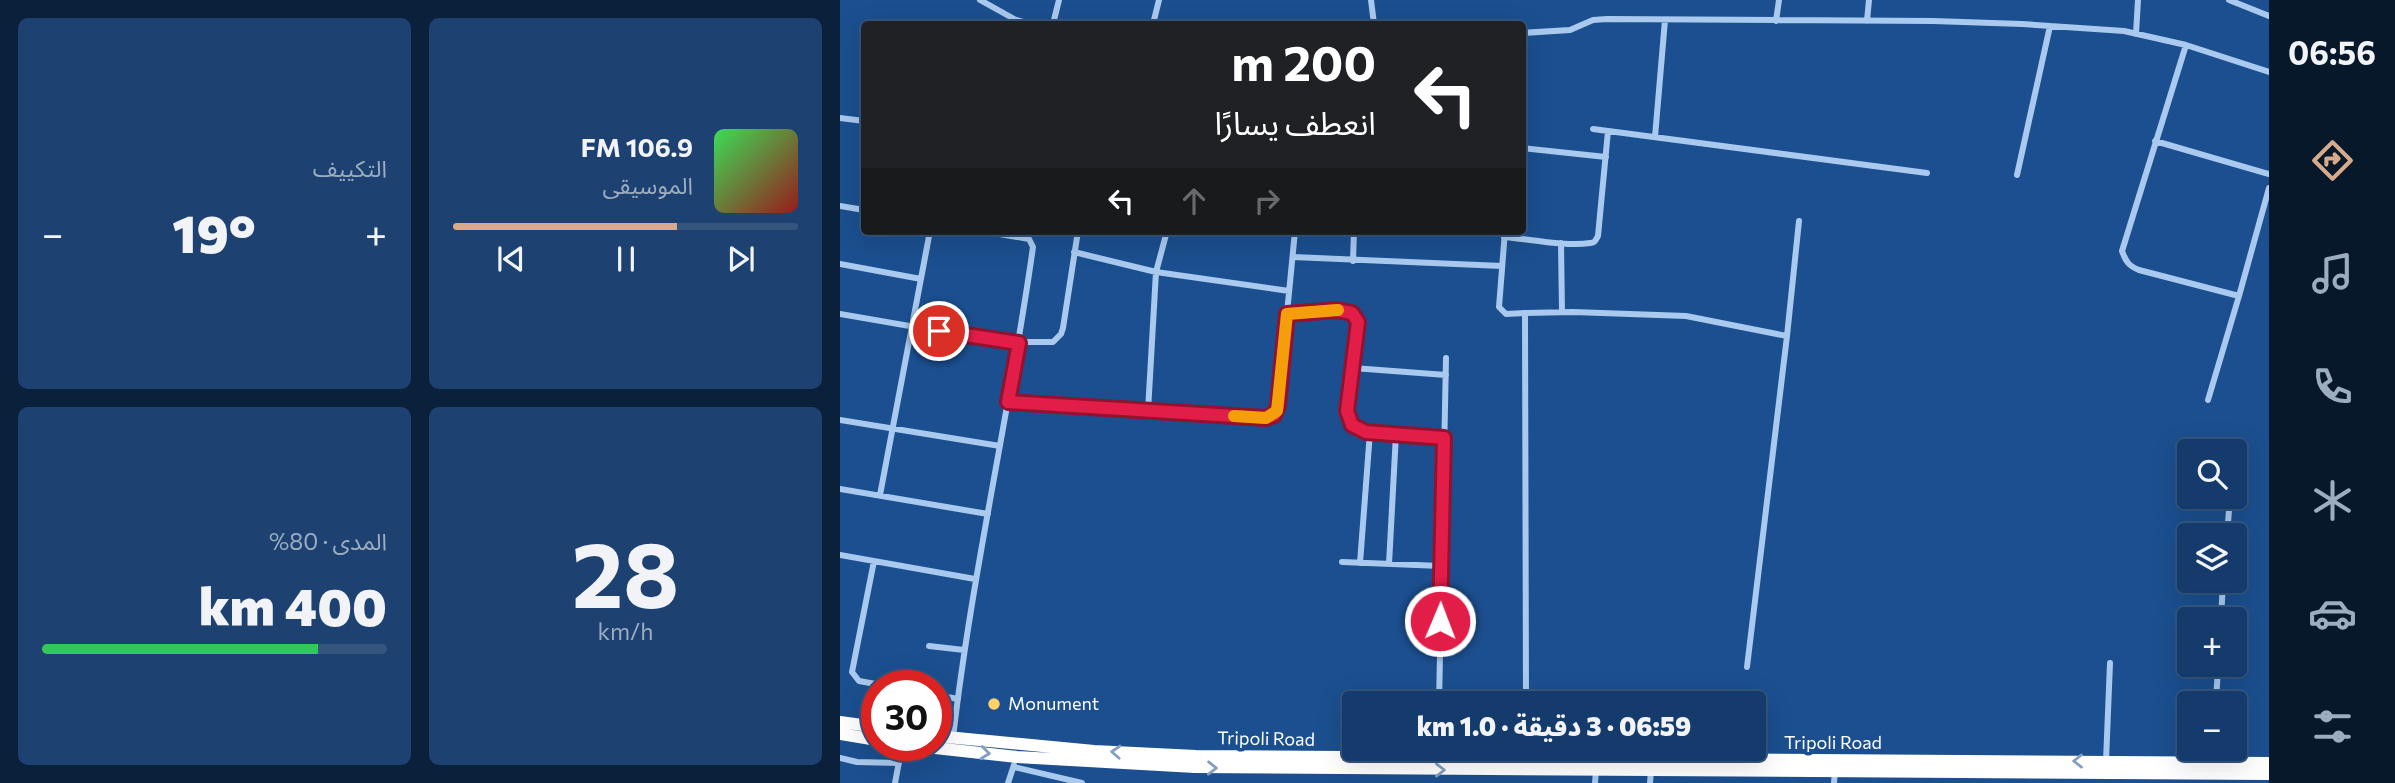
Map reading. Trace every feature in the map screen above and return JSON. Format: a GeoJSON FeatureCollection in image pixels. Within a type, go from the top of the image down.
{"type":"FeatureCollection","features":[{"type":"Feature","properties":{"kind":"highway"},"geometry":{"type":"LineString","coordinates":[[840,722],[861,725]]}},
{"type":"Feature","properties":{"kind":"highway"},"geometry":{"type":"LineString","coordinates":[[840,734],[861,737]]}},
{"type":"Feature","properties":{"kind":"highway","name":"Tripoli Road"},"geometry":{"type":"LineString","coordinates":[[953,738],[1094,751],[1196,756],[1342,754]]}},
{"type":"Feature","properties":{"kind":"highway"},"geometry":{"type":"LineString","coordinates":[[952,752],[1016,762],[1596,777],[2269,774]]}},
{"type":"Feature","properties":{"kind":"highway","name":"Tripoli Road"},"geometry":{"type":"LineString","coordinates":[[1766,757],[2106,761],[2177,758]]}},
{"type":"Feature","properties":{"kind":"highway","name":"Tripoli Road"},"geometry":{"type":"LineString","coordinates":[[2247,760],[2269,763]]}},
{"type":"Feature","properties":{"kind":"street"},"geometry":{"type":"LineString","coordinates":[[980,0],[1020,21]]}},
{"type":"Feature","properties":{"kind":"street"},"geometry":{"type":"LineString","coordinates":[[1054,21],[1059,0]]}},
{"type":"Feature","properties":{"kind":"street"},"geometry":{"type":"LineString","coordinates":[[1154,21],[1159,0]]}},
{"type":"Feature","properties":{"kind":"street"},"geometry":{"type":"LineString","coordinates":[[1371,0],[1374,21]]}},
{"type":"Feature","properties":{"kind":"street"},"geometry":{"type":"LineString","coordinates":[[1776,21],[1779,0]]}},
{"type":"Feature","properties":{"kind":"street"},"geometry":{"type":"LineString","coordinates":[[1867,21],[1869,0]]}},
{"type":"Feature","properties":{"kind":"street"},"geometry":{"type":"LineString","coordinates":[[2136,34],[2138,0]]}},
{"type":"Feature","properties":{"kind":"street"},"geometry":{"type":"LineString","coordinates":[[2229,0],[2269,16]]}},
{"type":"Feature","properties":{"kind":"street"},"geometry":{"type":"LineString","coordinates":[[1526,33],[1576,29],[1600,19],[1867,21],[2050,26],[2136,34],[2186,45],[2269,72]]}},
{"type":"Feature","properties":{"kind":"street"},"geometry":{"type":"LineString","coordinates":[[1655,137],[1665,20]]}},
{"type":"Feature","properties":{"kind":"street"},"geometry":{"type":"LineString","coordinates":[[2017,174],[2050,26]]}},
{"type":"Feature","properties":{"kind":"street"},"geometry":{"type":"LineString","coordinates":[[2186,45],[2122,251],[2130,266],[2139,270],[2239,296]]}},
{"type":"Feature","properties":{"kind":"street"},"geometry":{"type":"LineString","coordinates":[[840,118],[861,121]]}},
{"type":"Feature","properties":{"kind":"street"},"geometry":{"type":"LineString","coordinates":[[1593,129],[1927,173]]}},
{"type":"Feature","properties":{"kind":"street"},"geometry":{"type":"LineString","coordinates":[[1510,235],[1561,243],[1591,243],[1597,239],[1608,131]]}},
{"type":"Feature","properties":{"kind":"street"},"geometry":{"type":"LineString","coordinates":[[2155,141],[2269,174]]}},
{"type":"Feature","properties":{"kind":"street"},"geometry":{"type":"LineString","coordinates":[[1526,148],[1605,157]]}},
{"type":"Feature","properties":{"kind":"street"},"geometry":{"type":"LineString","coordinates":[[2208,400],[2269,188]]}},
{"type":"Feature","properties":{"kind":"street"},"geometry":{"type":"LineString","coordinates":[[840,206],[861,210]]}},
{"type":"Feature","properties":{"kind":"street"},"geometry":{"type":"LineString","coordinates":[[1748,667],[1799,221]]}},
{"type":"Feature","properties":{"kind":"street"},"geometry":{"type":"LineString","coordinates":[[880,495],[929,235]]}},
{"type":"Feature","properties":{"kind":"street"},"geometry":{"type":"LineString","coordinates":[[953,738],[975,579],[1019,343],[1032,243],[1029,239],[1006,235]]}},
{"type":"Feature","properties":{"kind":"street"},"geometry":{"type":"LineString","coordinates":[[840,314],[1019,343],[1047,344],[1057,339],[1063,328],[1077,235]]}},
{"type":"Feature","properties":{"kind":"street"},"geometry":{"type":"LineString","coordinates":[[1149,411],[1156,272],[1166,235]]}},
{"type":"Feature","properties":{"kind":"street"},"geometry":{"type":"LineString","coordinates":[[1008,402],[1266,418],[1274,415],[1278,406],[1295,235]]}},
{"type":"Feature","properties":{"kind":"street"},"geometry":{"type":"LineString","coordinates":[[1353,261],[1354,235]]}},
{"type":"Feature","properties":{"kind":"street"},"geometry":{"type":"LineString","coordinates":[[1504,235],[1499,307],[1506,314],[1562,312],[1686,316],[1787,336]]}},
{"type":"Feature","properties":{"kind":"street"},"geometry":{"type":"LineString","coordinates":[[1561,243],[1562,312]]}},
{"type":"Feature","properties":{"kind":"street"},"geometry":{"type":"LineString","coordinates":[[1074,252],[1156,272],[1289,291]]}},
{"type":"Feature","properties":{"kind":"street"},"geometry":{"type":"LineString","coordinates":[[1293,257],[1502,266]]}},
{"type":"Feature","properties":{"kind":"street"},"geometry":{"type":"LineString","coordinates":[[840,264],[921,279]]}},
{"type":"Feature","properties":{"kind":"street"},"geometry":{"type":"LineString","coordinates":[[1287,314],[1337,310],[1352,313],[1358,322],[1347,411],[1348,418],[1358,429],[1444,438]]}},
{"type":"Feature","properties":{"kind":"street"},"geometry":{"type":"LineString","coordinates":[[1525,313],[1527,691]]}},
{"type":"Feature","properties":{"kind":"street"},"geometry":{"type":"LineString","coordinates":[[1439,691],[1446,358]]}},
{"type":"Feature","properties":{"kind":"street"},"geometry":{"type":"LineString","coordinates":[[1353,368],[1446,375]]}},
{"type":"Feature","properties":{"kind":"street"},"geometry":{"type":"LineString","coordinates":[[840,420],[1000,446]]}},
{"type":"Feature","properties":{"kind":"street"},"geometry":{"type":"LineString","coordinates":[[1360,563],[1370,432]]}},
{"type":"Feature","properties":{"kind":"street"},"geometry":{"type":"LineString","coordinates":[[1389,564],[1396,434]]}},
{"type":"Feature","properties":{"kind":"street"},"geometry":{"type":"LineString","coordinates":[[840,489],[988,514]]}},
{"type":"Feature","properties":{"kind":"street"},"geometry":{"type":"LineString","coordinates":[[840,555],[975,579]]}},
{"type":"Feature","properties":{"kind":"street"},"geometry":{"type":"LineString","coordinates":[[861,681],[852,672],[874,561]]}},
{"type":"Feature","properties":{"kind":"street"},"geometry":{"type":"LineString","coordinates":[[1342,562],[1441,566]]}},
{"type":"Feature","properties":{"kind":"street"},"geometry":{"type":"LineString","coordinates":[[929,646],[964,650]]}},
{"type":"Feature","properties":{"kind":"street"},"geometry":{"type":"LineString","coordinates":[[2106,761],[2110,663]]}},
{"type":"Feature","properties":{"kind":"street"},"geometry":{"type":"LineString","coordinates":[[952,698],[958,699]]}},
{"type":"Feature","properties":{"kind":"street"},"geometry":{"type":"LineString","coordinates":[[840,758],[857,762],[899,763],[895,783]]}},
{"type":"Feature","properties":{"kind":"street"},"geometry":{"type":"LineString","coordinates":[[1008,783],[1016,762],[1082,783]]}},
{"type":"Feature","properties":{"kind":"slow traffic"},"geometry":{"type":"LineString","coordinates":[[1234,416],[1266,418],[1277,411],[1287,314],[1338,310]]}},
{"type":"Feature","properties":{"kind":"place","name":"Monument"},"geometry":{"type":"Point","coordinates":[994,704]}},
{"type":"Feature","properties":{"kind":"route"},"geometry":{"type":"LineString","coordinates":[[939,331],[1019,343],[1008,402],[1266,418],[1277,411],[1287,314],[1337,310],[1352,313],[1358,322],[1358,330],[1347,411],[1352,425],[1366,432],[1444,438],[1440,621]]}}]}
